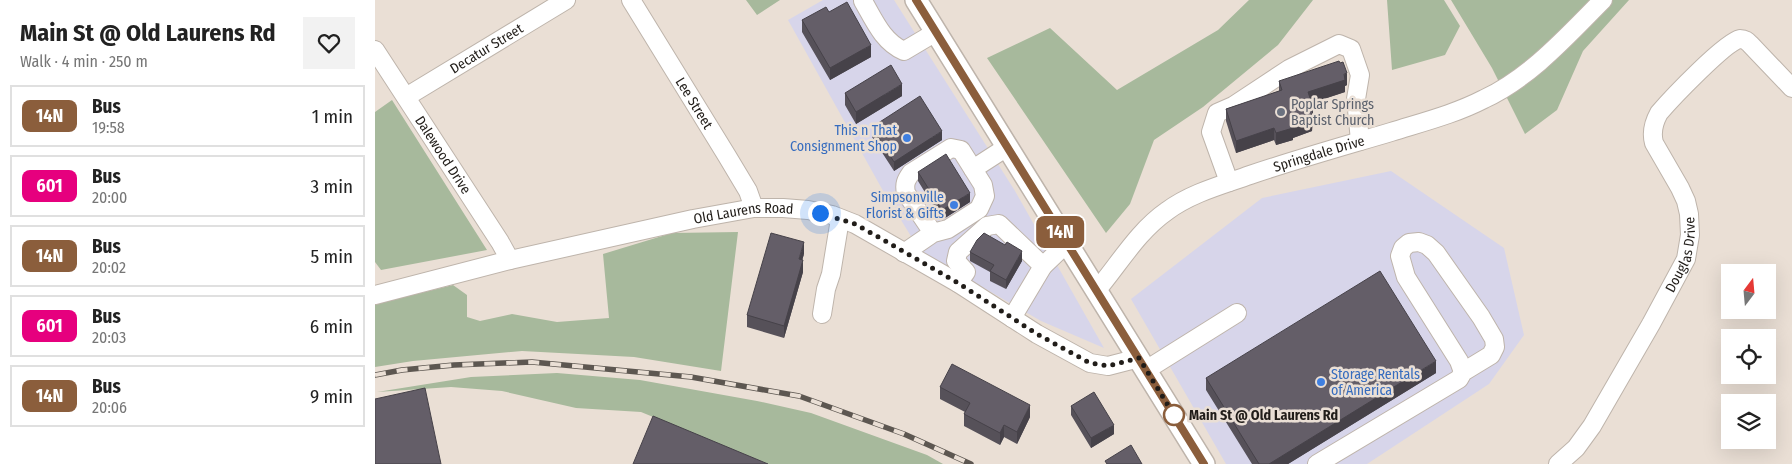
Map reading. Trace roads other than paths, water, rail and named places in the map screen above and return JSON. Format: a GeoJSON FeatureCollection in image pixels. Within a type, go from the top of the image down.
{"type":"FeatureCollection","features":[{"type":"Feature","properties":{"kind":"main road"},"geometry":{"type":"LineString","coordinates":[[917,0],[1204,464]]}},
{"type":"Feature","properties":{"kind":"street","name":"Decatur Street"},"geometry":{"type":"LineString","coordinates":[[406,97],[566,0]]}},
{"type":"Feature","properties":{"kind":"street","name":"Lee Street"},"geometry":{"type":"LineString","coordinates":[[631,0],[748,191],[754,208]]}},
{"type":"Feature","properties":{"kind":"street","name":"Springdale Drive"},"geometry":{"type":"LineString","coordinates":[[1097,290],[1139,236],[1158,217],[1190,197],[1229,182],[1436,118],[1486,99],[1523,75],[1603,0]]}},
{"type":"Feature","properties":{"kind":"street"},"geometry":{"type":"LineString","coordinates":[[863,1],[885,38],[896,47],[904,50],[936,32]]}},
{"type":"Feature","properties":{"kind":"street","name":"Douglas Drive"},"geometry":{"type":"LineString","coordinates":[[1558,464],[1576,448],[1592,426],[1651,324],[1682,266],[1689,248],[1689,214],[1686,201],[1652,137],[1659,113],[1724,49],[1744,39],[1792,88]]}},
{"type":"Feature","properties":{"kind":"street"},"geometry":{"type":"LineString","coordinates":[[1229,182],[1211,132],[1217,113],[1233,106],[1289,68],[1339,44],[1351,49],[1360,75],[1356,99],[1360,141]]}},
{"type":"Feature","properties":{"kind":"street","name":"Dalewood Drive"},"geometry":{"type":"LineString","coordinates":[[375,50],[510,260]]}},
{"type":"Feature","properties":{"kind":"street"},"geometry":{"type":"LineString","coordinates":[[904,253],[933,233],[948,228],[979,209],[983,202],[985,190],[961,150],[954,147],[911,173],[907,178],[905,186],[906,193],[933,233]]}},
{"type":"Feature","properties":{"kind":"street"},"geometry":{"type":"LineString","coordinates":[[973,169],[1007,147]]}},
{"type":"Feature","properties":{"kind":"street","name":"Old Laurens Road"},"geometry":{"type":"LineString","coordinates":[[375,295],[510,260],[693,218],[754,208],[783,208],[809,210],[840,219],[861,228],[958,283],[1056,345],[1097,365],[1143,364],[1237,313]]}},
{"type":"Feature","properties":{"kind":"street"},"geometry":{"type":"LineString","coordinates":[[822,314],[840,219]]}},
{"type":"Feature","properties":{"kind":"street"},"geometry":{"type":"LineString","coordinates":[[958,283],[966,272],[956,261],[958,252],[987,226],[999,224],[1043,266]]}},
{"type":"Feature","properties":{"kind":"street"},"geometry":{"type":"LineString","coordinates":[[1317,464],[1459,379],[1463,372],[1491,355],[1495,347],[1494,339],[1481,318],[1436,253],[1419,242],[1409,243],[1403,248],[1400,256],[1405,277],[1459,361],[1463,372]]}},
{"type":"Feature","properties":{"kind":"street"},"geometry":{"type":"LineString","coordinates":[[1012,318],[1043,266],[1067,243]]}},
{"type":"Feature","properties":{"kind":"railway"},"geometry":{"type":"LineString","coordinates":[[375,375],[402,370],[454,365],[532,362],[691,377],[799,396],[904,434],[971,464]]}},
{"type":"Feature","properties":{"kind":"place","name":"Poplar Springs Baptist Church"},"geometry":{"type":"Point","coordinates":[1281,112]}},
{"type":"Feature","properties":{"kind":"place","name":"This n That Consignment Shop"},"geometry":{"type":"Point","coordinates":[907,138]}},
{"type":"Feature","properties":{"kind":"place","name":"Simpsonville Florist & Gifts"},"geometry":{"type":"Point","coordinates":[954,205]}},
{"type":"Feature","properties":{"kind":"place","name":"Storage Rentals of America"},"geometry":{"type":"Point","coordinates":[1321,382]}},
{"type":"Feature","properties":{"kind":"place","name":"Main St @ Old Laurens Rd"},"geometry":{"type":"Point","coordinates":[1174,415]}}]}
